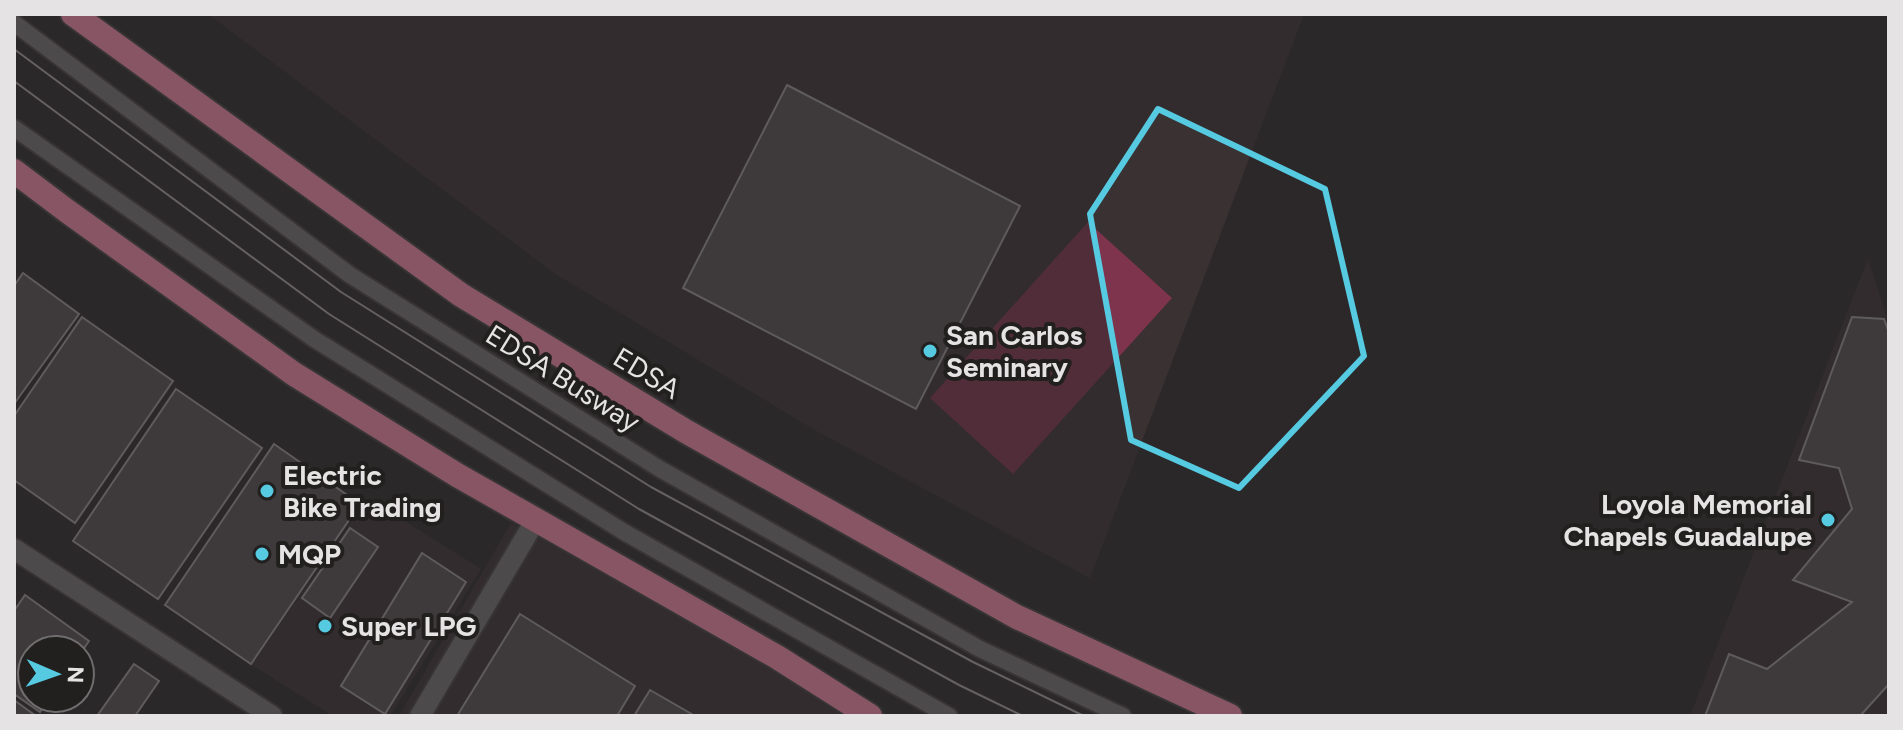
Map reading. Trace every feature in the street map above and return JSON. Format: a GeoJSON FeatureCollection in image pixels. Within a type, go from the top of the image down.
{"type":"FeatureCollection","features":[{"type":"Feature","properties":{"kind":"highway","name":"EDSA"},"geometry":{"type":"LineString","coordinates":[[73,14],[474,303],[687,432],[1017,617],[1230,716]]}},
{"type":"Feature","properties":{"kind":"highway"},"geometry":{"type":"LineString","coordinates":[[14,171],[294,374],[457,475],[777,657],[870,716]]}},
{"type":"Feature","properties":{"kind":"street"},"geometry":{"type":"LineString","coordinates":[[420,716],[535,521]]}},
{"type":"Feature","properties":{"kind":"street"},"geometry":{"type":"LineString","coordinates":[[14,549],[272,716]]}},
{"type":"Feature","properties":{"kind":"lane","name":"EDSA Busway"},"geometry":{"type":"LineString","coordinates":[[14,23],[350,275],[646,461],[980,649],[1123,716]]}},
{"type":"Feature","properties":{"kind":"lane"},"geometry":{"type":"LineString","coordinates":[[14,128],[314,339],[624,532],[949,716]]}},
{"type":"Feature","properties":{"kind":"highlighted area"},"geometry":{"type":"Polygon","coordinates":[[[1158,109],[1325,189],[1364,356],[1239,488],[1131,440],[1090,214],[1158,109]]]}},
{"type":"Feature","properties":{"kind":"shaded area","name":"San Carlos Seminary"},"geometry":{"type":"Polygon","coordinates":[[[208,14],[1304,14],[1090,578],[813,429],[554,273],[208,14]]]}},
{"type":"Feature","properties":{"kind":"shaded area"},"geometry":{"type":"Polygon","coordinates":[[[1088,222],[1172,298],[1013,474],[930,398],[1088,222]]]}},
{"type":"Feature","properties":{"kind":"shaded area","name":"Loyola Memorial Chapels Guadalupe"},"geometry":{"type":"Polygon","coordinates":[[[1868,259],[1889,324],[1889,716],[1690,716],[1868,259]]]}},
{"type":"Feature","properties":{"kind":"shaded area"},"geometry":{"type":"Polygon","coordinates":[[[368,498],[481,569],[390,716],[333,716],[252,665],[368,498]]]}},
{"type":"Feature","properties":{"kind":"shaded area"},"geometry":{"type":"Polygon","coordinates":[[[511,523],[876,716],[399,716],[511,523]]]}},
{"type":"Feature","properties":{"kind":"building"},"geometry":{"type":"Polygon","coordinates":[[[787,85],[1020,206],[916,409],[683,288],[787,85]]]}},
{"type":"Feature","properties":{"kind":"building"},"geometry":{"type":"Polygon","coordinates":[[[23,273],[79,314],[14,404],[14,286],[23,273]]]}},
{"type":"Feature","properties":{"kind":"building"},"geometry":{"type":"Polygon","coordinates":[[[82,317],[173,381],[75,523],[14,480],[14,416],[82,317]]]}},
{"type":"Feature","properties":{"kind":"building","name":"Loyola Memorial Chapels Guadalupe"},"geometry":{"type":"Polygon","coordinates":[[[1852,317],[1884,319],[1889,333],[1889,684],[1860,716],[1705,716],[1729,654],[1767,669],[1852,602],[1793,580],[1852,509],[1839,468],[1799,460],[1852,317]]]}},
{"type":"Feature","properties":{"kind":"building"},"geometry":{"type":"Polygon","coordinates":[[[176,389],[262,448],[158,599],[73,541],[176,389]]]}},
{"type":"Feature","properties":{"kind":"building","name":"MQP"},"geometry":{"type":"Polygon","coordinates":[[[274,444],[360,504],[251,664],[165,605],[274,444]]]}},
{"type":"Feature","properties":{"kind":"building"},"geometry":{"type":"Polygon","coordinates":[[[350,528],[378,547],[330,618],[302,598],[350,528]]]}},
{"type":"Feature","properties":{"kind":"building"},"geometry":{"type":"Polygon","coordinates":[[[422,553],[466,582],[385,714],[341,686],[422,553]]]}},
{"type":"Feature","properties":{"kind":"building"},"geometry":{"type":"Polygon","coordinates":[[[25,595],[79,634],[16,634],[16,695],[14,694],[14,611],[25,595]]]}},
{"type":"Feature","properties":{"kind":"building"},"geometry":{"type":"Polygon","coordinates":[[[520,614],[635,686],[617,716],[457,716],[520,614]]]}},
{"type":"Feature","properties":{"kind":"building"},"geometry":{"type":"Polygon","coordinates":[[[134,664],[159,681],[135,716],[97,716],[134,664]]]}},
{"type":"Feature","properties":{"kind":"building"},"geometry":{"type":"Polygon","coordinates":[[[650,690],[695,716],[634,716],[650,690]]]}},
{"type":"Feature","properties":{"kind":"building"},"geometry":{"type":"Polygon","coordinates":[[[14,700],[16,714],[36,716],[14,716],[14,700]]]}},
{"type":"Feature","properties":{"kind":"tram line"},"geometry":{"type":"LineString","coordinates":[[14,49],[341,292],[651,487],[973,662],[1084,716]]}},
{"type":"Feature","properties":{"kind":"tram line"},"geometry":{"type":"LineString","coordinates":[[14,81],[329,314],[639,509],[959,685],[1023,716]]}},
{"type":"Feature","properties":{"kind":"place","name":"San Carlos Seminary"},"geometry":{"type":"Point","coordinates":[930,351]}},
{"type":"Feature","properties":{"kind":"place","name":"Electric Bike Trading"},"geometry":{"type":"Point","coordinates":[267,491]}},
{"type":"Feature","properties":{"kind":"place","name":"Loyola Memorial Chapels Guadalupe"},"geometry":{"type":"Point","coordinates":[1828,520]}},
{"type":"Feature","properties":{"kind":"place","name":"MQP"},"geometry":{"type":"Point","coordinates":[262,554]}},
{"type":"Feature","properties":{"kind":"place","name":"Super LPG"},"geometry":{"type":"Point","coordinates":[325,626]}}]}
